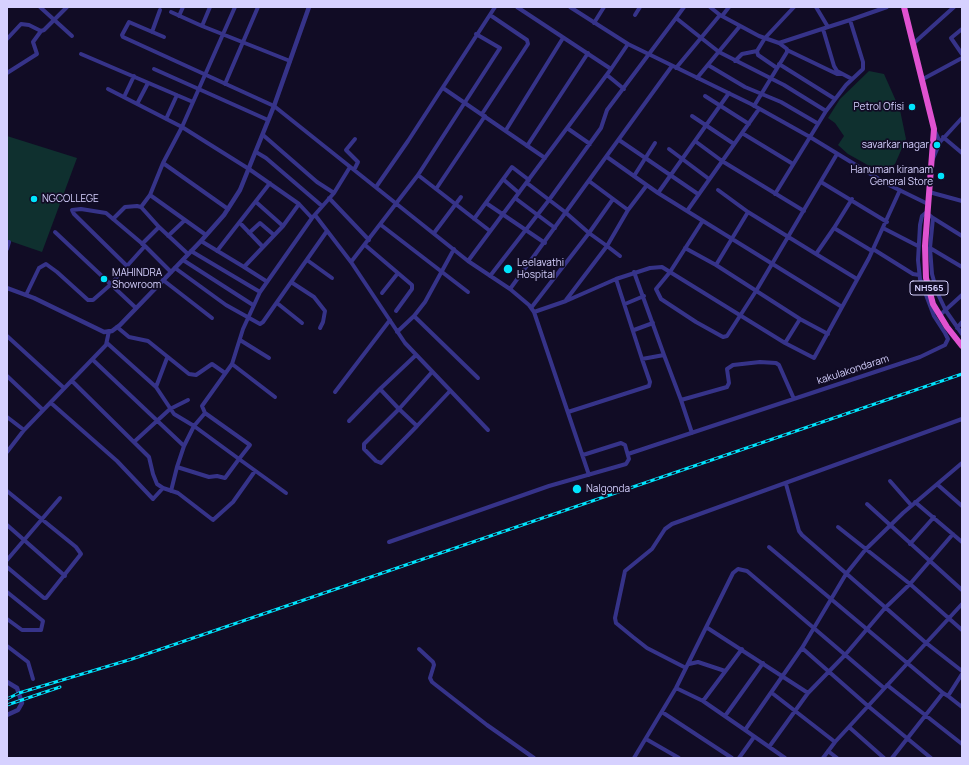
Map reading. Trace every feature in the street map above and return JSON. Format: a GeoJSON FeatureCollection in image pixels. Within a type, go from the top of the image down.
{"type":"FeatureCollection","features":[{"type":"Feature","properties":{"kind":"highway","name":"NH565"},"geometry":{"type":"LineString","coordinates":[[904,7],[923,78],[934,129],[928,204],[929,216],[925,246],[926,278],[933,304],[962,346]]}},
{"type":"Feature","properties":{"kind":"street"},"geometry":{"type":"LineString","coordinates":[[40,7],[72,36]]}},
{"type":"Feature","properties":{"kind":"street"},"geometry":{"type":"LineString","coordinates":[[7,73],[36,54],[37,52],[33,42],[41,31],[67,7]]}},
{"type":"Feature","properties":{"kind":"street"},"geometry":{"type":"LineString","coordinates":[[179,16],[183,7]]}},
{"type":"Feature","properties":{"kind":"street"},"geometry":{"type":"LineString","coordinates":[[202,26],[210,7]]}},
{"type":"Feature","properties":{"kind":"street"},"geometry":{"type":"LineString","coordinates":[[141,207],[150,195],[163,163],[182,127],[204,74],[235,7]]}},
{"type":"Feature","properties":{"kind":"street"},"geometry":{"type":"LineString","coordinates":[[225,84],[258,7]]}},
{"type":"Feature","properties":{"kind":"street"},"geometry":{"type":"LineString","coordinates":[[7,288],[26,295],[104,332],[117,327],[201,241],[228,209],[240,190],[274,106],[309,7]]}},
{"type":"Feature","properties":{"kind":"street"},"geometry":{"type":"LineString","coordinates":[[376,187],[443,88],[476,34],[495,7]]}},
{"type":"Feature","properties":{"kind":"street"},"geometry":{"type":"LineString","coordinates":[[517,7],[612,69]]}},
{"type":"Feature","properties":{"kind":"street"},"geometry":{"type":"LineString","coordinates":[[570,7],[628,44],[754,106],[900,190],[928,204]]}},
{"type":"Feature","properties":{"kind":"street"},"geometry":{"type":"LineString","coordinates":[[594,23],[604,7]]}},
{"type":"Feature","properties":{"kind":"street"},"geometry":{"type":"LineString","coordinates":[[635,15],[640,7]]}},
{"type":"Feature","properties":{"kind":"street"},"geometry":{"type":"LineString","coordinates":[[710,7],[721,16],[765,38],[779,43],[787,50],[837,74],[841,74],[852,79]]}},
{"type":"Feature","properties":{"kind":"street"},"geometry":{"type":"LineString","coordinates":[[510,289],[618,140],[674,67],[729,7]]}},
{"type":"Feature","properties":{"kind":"street"},"geometry":{"type":"LineString","coordinates":[[735,61],[742,54],[757,51],[765,38],[794,7]]}},
{"type":"Feature","properties":{"kind":"street"},"geometry":{"type":"LineString","coordinates":[[816,7],[825,28],[834,66],[841,74]]}},
{"type":"Feature","properties":{"kind":"street"},"geometry":{"type":"LineString","coordinates":[[779,43],[887,7]]}},
{"type":"Feature","properties":{"kind":"street"},"geometry":{"type":"LineString","coordinates":[[914,43],[954,7]]}},
{"type":"Feature","properties":{"kind":"street"},"geometry":{"type":"LineString","coordinates":[[490,276],[525,230],[538,216],[590,144],[604,124],[608,110],[650,55],[682,8]]}},
{"type":"Feature","properties":{"kind":"street"},"geometry":{"type":"LineString","coordinates":[[152,32],[160,10]]}},
{"type":"Feature","properties":{"kind":"street"},"geometry":{"type":"LineString","coordinates":[[171,12],[290,61]]}},
{"type":"Feature","properties":{"kind":"street"},"geometry":{"type":"LineString","coordinates":[[436,189],[528,44],[527,40],[490,15]]}},
{"type":"Feature","properties":{"kind":"street"},"geometry":{"type":"LineString","coordinates":[[676,18],[719,52],[771,78],[826,111]]}},
{"type":"Feature","properties":{"kind":"street"},"geometry":{"type":"LineString","coordinates":[[775,194],[817,123],[835,99],[864,66],[850,20]]}},
{"type":"Feature","properties":{"kind":"street"},"geometry":{"type":"LineString","coordinates":[[164,37],[128,22],[122,36],[274,106],[468,261],[510,289],[533,310],[589,475]]}},
{"type":"Feature","properties":{"kind":"street"},"geometry":{"type":"LineString","coordinates":[[7,39],[19,25],[24,24],[41,31]]}},
{"type":"Feature","properties":{"kind":"street"},"geometry":{"type":"LineString","coordinates":[[697,78],[740,26]]}},
{"type":"Feature","properties":{"kind":"street"},"geometry":{"type":"LineString","coordinates":[[7,29],[12,33]]}},
{"type":"Feature","properties":{"kind":"street"},"geometry":{"type":"LineString","coordinates":[[962,29],[951,38],[962,54]]}},
{"type":"Feature","properties":{"kind":"street"},"geometry":{"type":"LineString","coordinates":[[351,262],[381,225],[418,174],[500,48],[476,34]]}},
{"type":"Feature","properties":{"kind":"street"},"geometry":{"type":"LineString","coordinates":[[506,130],[563,38]]}},
{"type":"Feature","properties":{"kind":"street"},"geometry":{"type":"LineString","coordinates":[[468,261],[612,69],[628,44]]}},
{"type":"Feature","properties":{"kind":"street"},"geometry":{"type":"LineString","coordinates":[[754,106],[787,50]]}},
{"type":"Feature","properties":{"kind":"street"},"geometry":{"type":"LineString","coordinates":[[757,51],[758,55],[835,99]]}},
{"type":"Feature","properties":{"kind":"street"},"geometry":{"type":"LineString","coordinates":[[527,146],[588,53]]}},
{"type":"Feature","properties":{"kind":"street"},"geometry":{"type":"LineString","coordinates":[[80,54],[193,102]]}},
{"type":"Feature","properties":{"kind":"street"},"geometry":{"type":"LineString","coordinates":[[923,78],[962,58]]}},
{"type":"Feature","properties":{"kind":"street"},"geometry":{"type":"LineString","coordinates":[[708,65],[745,87],[781,102],[817,123]]}},
{"type":"Feature","properties":{"kind":"street"},"geometry":{"type":"LineString","coordinates":[[154,70],[268,120]]}},
{"type":"Feature","properties":{"kind":"street"},"geometry":{"type":"LineString","coordinates":[[607,75],[624,89]]}},
{"type":"Feature","properties":{"kind":"street"},"geometry":{"type":"LineString","coordinates":[[124,97],[134,76]]}},
{"type":"Feature","properties":{"kind":"street"},"geometry":{"type":"LineString","coordinates":[[137,104],[148,83]]}},
{"type":"Feature","properties":{"kind":"street"},"geometry":{"type":"LineString","coordinates":[[443,88],[545,158]]}},
{"type":"Feature","properties":{"kind":"street"},"geometry":{"type":"LineString","coordinates":[[108,89],[182,127],[249,169],[299,204],[327,231],[351,262],[397,332],[416,355],[488,430]]}},
{"type":"Feature","properties":{"kind":"street"},"geometry":{"type":"LineString","coordinates":[[658,193],[729,93]]}},
{"type":"Feature","properties":{"kind":"street"},"geometry":{"type":"LineString","coordinates":[[166,119],[177,95]]}},
{"type":"Feature","properties":{"kind":"street"},"geometry":{"type":"LineString","coordinates":[[705,96],[749,124]]}},
{"type":"Feature","properties":{"kind":"street"},"geometry":{"type":"LineString","coordinates":[[687,211],[759,109]]}},
{"type":"Feature","properties":{"kind":"street"},"geometry":{"type":"LineString","coordinates":[[692,116],[734,144]]}},
{"type":"Feature","properties":{"kind":"street"},"geometry":{"type":"LineString","coordinates":[[931,163],[943,137],[962,118]]}},
{"type":"Feature","properties":{"kind":"street"},"geometry":{"type":"LineString","coordinates":[[567,128],[590,144]]}},
{"type":"Feature","properties":{"kind":"street"},"geometry":{"type":"LineString","coordinates":[[934,129],[940,142]]}},
{"type":"Feature","properties":{"kind":"street"},"geometry":{"type":"LineString","coordinates":[[742,133],[792,164]]}},
{"type":"Feature","properties":{"kind":"street"},"geometry":{"type":"LineString","coordinates":[[263,135],[317,182],[334,193]]}},
{"type":"Feature","properties":{"kind":"street"},"geometry":{"type":"LineString","coordinates":[[943,137],[962,153]]}},
{"type":"Feature","properties":{"kind":"street"},"geometry":{"type":"LineString","coordinates":[[177,467],[209,477],[217,476],[225,478],[250,445],[205,412],[202,406],[203,403],[232,364],[253,305],[266,281],[313,217],[358,162],[346,150],[355,138]]}},
{"type":"Feature","properties":{"kind":"street"},"geometry":{"type":"LineString","coordinates":[[618,140],[698,194]]}},
{"type":"Feature","properties":{"kind":"street"},"geometry":{"type":"LineString","coordinates":[[695,141],[722,161],[804,211]]}},
{"type":"Feature","properties":{"kind":"street"},"geometry":{"type":"LineString","coordinates":[[634,176],[655,143]]}},
{"type":"Feature","properties":{"kind":"street"},"geometry":{"type":"LineString","coordinates":[[669,149],[709,179]]}},
{"type":"Feature","properties":{"kind":"street"},"geometry":{"type":"LineString","coordinates":[[256,152],[266,158],[322,206]]}},
{"type":"Feature","properties":{"kind":"street"},"geometry":{"type":"LineString","coordinates":[[702,222],[670,272],[656,289],[661,299],[672,307],[723,337],[727,336],[740,317],[837,154]]}},
{"type":"Feature","properties":{"kind":"street"},"geometry":{"type":"LineString","coordinates":[[607,157],[702,222],[842,307]]}},
{"type":"Feature","properties":{"kind":"street"},"geometry":{"type":"LineString","coordinates":[[163,163],[228,209]]}},
{"type":"Feature","properties":{"kind":"street"},"geometry":{"type":"LineString","coordinates":[[474,219],[504,180],[512,167],[589,233],[620,256]]}},
{"type":"Feature","properties":{"kind":"street"},"geometry":{"type":"LineString","coordinates":[[418,174],[455,205],[490,231]]}},
{"type":"Feature","properties":{"kind":"street"},"geometry":{"type":"LineString","coordinates":[[504,180],[519,193]]}},
{"type":"Feature","properties":{"kind":"street"},"geometry":{"type":"LineString","coordinates":[[589,181],[628,210]]}},
{"type":"Feature","properties":{"kind":"street"},"geometry":{"type":"LineString","coordinates":[[821,182],[887,222]]}},
{"type":"Feature","properties":{"kind":"street"},"geometry":{"type":"LineString","coordinates":[[217,251],[270,183]]}},
{"type":"Feature","properties":{"kind":"street"},"geometry":{"type":"LineString","coordinates":[[566,301],[607,246],[628,210],[646,185]]}},
{"type":"Feature","properties":{"kind":"street"},"geometry":{"type":"LineString","coordinates":[[718,190],[748,212],[857,279]]}},
{"type":"Feature","properties":{"kind":"street"},"geometry":{"type":"LineString","coordinates":[[533,310],[566,301],[634,272],[658,267],[670,272],[740,317],[814,358],[873,250],[887,222],[900,190]]}},
{"type":"Feature","properties":{"kind":"street"},"geometry":{"type":"LineString","coordinates":[[929,192],[962,201]]}},
{"type":"Feature","properties":{"kind":"street"},"geometry":{"type":"LineString","coordinates":[[150,195],[206,235]]}},
{"type":"Feature","properties":{"kind":"street"},"geometry":{"type":"LineString","coordinates":[[434,233],[461,197]]}},
{"type":"Feature","properties":{"kind":"street"},"geometry":{"type":"LineString","coordinates":[[329,198],[369,240]]}},
{"type":"Feature","properties":{"kind":"street"},"geometry":{"type":"LineString","coordinates":[[515,198],[555,228]]}},
{"type":"Feature","properties":{"kind":"street"},"geometry":{"type":"LineString","coordinates":[[533,310],[612,199]]}},
{"type":"Feature","properties":{"kind":"street"},"geometry":{"type":"LineString","coordinates":[[816,254],[852,200]]}},
{"type":"Feature","properties":{"kind":"street"},"geometry":{"type":"LineString","coordinates":[[256,202],[283,226]]}},
{"type":"Feature","properties":{"kind":"street"},"geometry":{"type":"LineString","coordinates":[[486,203],[545,242]]}},
{"type":"Feature","properties":{"kind":"street"},"geometry":{"type":"LineString","coordinates":[[244,267],[283,226],[299,204]]}},
{"type":"Feature","properties":{"kind":"street"},"geometry":{"type":"LineString","coordinates":[[113,219],[125,207],[141,207],[168,236],[190,253],[260,292]]}},
{"type":"Feature","properties":{"kind":"street"},"geometry":{"type":"LineString","coordinates":[[126,265],[72,211],[78,208],[102,211],[143,245],[171,272]]}},
{"type":"Feature","properties":{"kind":"street"},"geometry":{"type":"LineString","coordinates":[[716,265],[748,212]]}},
{"type":"Feature","properties":{"kind":"street","name":"kakulakondaram"},"geometry":{"type":"LineString","coordinates":[[628,454],[920,357],[945,345],[948,339],[931,311],[919,275],[918,246],[922,216],[929,216]]}},
{"type":"Feature","properties":{"kind":"street"},"geometry":{"type":"LineString","coordinates":[[929,216],[962,236]]}},
{"type":"Feature","properties":{"kind":"street"},"geometry":{"type":"LineString","coordinates":[[929,216],[932,274],[937,292],[946,311],[962,334]]}},
{"type":"Feature","properties":{"kind":"street"},"geometry":{"type":"LineString","coordinates":[[168,236],[185,220]]}},
{"type":"Feature","properties":{"kind":"street"},"geometry":{"type":"LineString","coordinates":[[240,223],[263,247]]}},
{"type":"Feature","properties":{"kind":"street"},"geometry":{"type":"LineString","coordinates":[[249,233],[260,223],[274,235]]}},
{"type":"Feature","properties":{"kind":"street"},"geometry":{"type":"LineString","coordinates":[[381,225],[468,292]]}},
{"type":"Feature","properties":{"kind":"street"},"geometry":{"type":"LineString","coordinates":[[26,295],[39,268],[46,264],[54,268],[90,301],[96,299],[159,227]]}},
{"type":"Feature","properties":{"kind":"street"},"geometry":{"type":"LineString","coordinates":[[834,228],[913,274],[919,275]]}},
{"type":"Feature","properties":{"kind":"street"},"geometry":{"type":"LineString","coordinates":[[883,228],[918,246]]}},
{"type":"Feature","properties":{"kind":"street"},"geometry":{"type":"LineString","coordinates":[[175,268],[213,296],[259,324],[262,323],[277,303],[327,231]]}},
{"type":"Feature","properties":{"kind":"street"},"geometry":{"type":"LineString","coordinates":[[55,232],[136,308]]}},
{"type":"Feature","properties":{"kind":"street"},"geometry":{"type":"LineString","coordinates":[[201,241],[266,281]]}},
{"type":"Feature","properties":{"kind":"street"},"geometry":{"type":"LineString","coordinates":[[7,249],[10,242]]}},
{"type":"Feature","properties":{"kind":"street"},"geometry":{"type":"LineString","coordinates":[[365,245],[410,283],[412,287],[396,311]]}},
{"type":"Feature","properties":{"kind":"street"},"geometry":{"type":"LineString","coordinates":[[685,248],[716,265],[800,319],[828,334]]}},
{"type":"Feature","properties":{"kind":"street"},"geometry":{"type":"LineString","coordinates":[[930,248],[962,267]]}},
{"type":"Feature","properties":{"kind":"street"},"geometry":{"type":"LineString","coordinates":[[397,332],[414,316],[425,302],[454,249]]}},
{"type":"Feature","properties":{"kind":"street"},"geometry":{"type":"LineString","coordinates":[[183,260],[253,305]]}},
{"type":"Feature","properties":{"kind":"street"},"geometry":{"type":"LineString","coordinates":[[306,260],[332,278]]}},
{"type":"Feature","properties":{"kind":"street"},"geometry":{"type":"LineString","coordinates":[[634,272],[644,296],[692,433]]}},
{"type":"Feature","properties":{"kind":"street"},"geometry":{"type":"LineString","coordinates":[[382,293],[398,273]]}},
{"type":"Feature","properties":{"kind":"street"},"geometry":{"type":"LineString","coordinates":[[568,412],[649,386],[650,382],[634,330],[616,279]]}},
{"type":"Feature","properties":{"kind":"street"},"geometry":{"type":"LineString","coordinates":[[163,280],[212,318]]}},
{"type":"Feature","properties":{"kind":"street"},"geometry":{"type":"LineString","coordinates":[[291,282],[314,297],[325,311],[320,328]]}},
{"type":"Feature","properties":{"kind":"street"},"geometry":{"type":"LineString","coordinates":[[940,315],[962,295]]}},
{"type":"Feature","properties":{"kind":"street"},"geometry":{"type":"LineString","coordinates":[[625,304],[644,296]]}},
{"type":"Feature","properties":{"kind":"street"},"geometry":{"type":"LineString","coordinates":[[277,303],[302,323]]}},
{"type":"Feature","properties":{"kind":"street"},"geometry":{"type":"LineString","coordinates":[[414,316],[478,378]]}},
{"type":"Feature","properties":{"kind":"street"},"geometry":{"type":"LineString","coordinates":[[785,343],[800,319]]}},
{"type":"Feature","properties":{"kind":"street"},"geometry":{"type":"LineString","coordinates":[[335,392],[390,320]]}},
{"type":"Feature","properties":{"kind":"street"},"geometry":{"type":"LineString","coordinates":[[957,328],[962,322]]}},
{"type":"Feature","properties":{"kind":"street"},"geometry":{"type":"LineString","coordinates":[[634,330],[653,323]]}},
{"type":"Feature","properties":{"kind":"street"},"geometry":{"type":"LineString","coordinates":[[117,327],[129,337],[148,341],[167,358],[194,376],[212,364],[225,373]]}},
{"type":"Feature","properties":{"kind":"street"},"geometry":{"type":"LineString","coordinates":[[7,452],[42,410],[52,403],[64,388],[108,343],[109,331]]}},
{"type":"Feature","properties":{"kind":"street"},"geometry":{"type":"LineString","coordinates":[[7,336],[64,388]]}},
{"type":"Feature","properties":{"kind":"street"},"geometry":{"type":"LineString","coordinates":[[240,340],[269,358]]}},
{"type":"Feature","properties":{"kind":"street"},"geometry":{"type":"LineString","coordinates":[[108,343],[156,387],[174,414],[194,426],[286,492]]}},
{"type":"Feature","properties":{"kind":"street"},"geometry":{"type":"LineString","coordinates":[[349,421],[416,355]]}},
{"type":"Feature","properties":{"kind":"street"},"geometry":{"type":"LineString","coordinates":[[642,359],[664,355]]}},
{"type":"Feature","properties":{"kind":"street"},"geometry":{"type":"LineString","coordinates":[[156,387],[167,358]]}},
{"type":"Feature","properties":{"kind":"street"},"geometry":{"type":"LineString","coordinates":[[93,360],[184,446]]}},
{"type":"Feature","properties":{"kind":"street"},"geometry":{"type":"LineString","coordinates":[[681,400],[727,387],[729,383],[727,369],[733,365],[760,362],[776,363],[779,365],[794,399]]}},
{"type":"Feature","properties":{"kind":"street"},"geometry":{"type":"LineString","coordinates":[[232,364],[275,397]]}},
{"type":"Feature","properties":{"kind":"street"},"geometry":{"type":"LineString","coordinates":[[432,372],[400,409],[364,444],[364,449],[372,458],[379,463],[384,462],[450,391]]}},
{"type":"Feature","properties":{"kind":"street"},"geometry":{"type":"LineString","coordinates":[[7,376],[42,410]]}},
{"type":"Feature","properties":{"kind":"street"},"geometry":{"type":"LineString","coordinates":[[72,381],[135,441],[149,457],[153,474],[158,484],[163,488],[178,493],[214,520],[233,502],[255,471]]}},
{"type":"Feature","properties":{"kind":"street"},"geometry":{"type":"LineString","coordinates":[[380,389],[417,426]]}},
{"type":"Feature","properties":{"kind":"street"},"geometry":{"type":"LineString","coordinates":[[135,441],[170,409],[188,400]]}},
{"type":"Feature","properties":{"kind":"street"},"geometry":{"type":"LineString","coordinates":[[52,403],[117,461],[152,499],[163,488]]}},
{"type":"Feature","properties":{"kind":"street"},"geometry":{"type":"LineString","coordinates":[[171,491],[184,446],[194,426],[205,412]]}},
{"type":"Feature","properties":{"kind":"street"},"geometry":{"type":"LineString","coordinates":[[7,417],[24,430]]}},
{"type":"Feature","properties":{"kind":"street"},"geometry":{"type":"LineString","coordinates":[[724,671],[698,662],[687,666],[648,648],[616,623],[625,571],[652,549],[665,529],[672,524],[962,419]]}},
{"type":"Feature","properties":{"kind":"street"},"geometry":{"type":"LineString","coordinates":[[389,542],[549,486],[626,464],[629,459],[625,445],[620,443],[583,455]]}},
{"type":"Feature","properties":{"kind":"street"},"geometry":{"type":"LineString","coordinates":[[746,730],[802,648],[832,601],[846,574],[866,549],[913,504],[961,465]]}},
{"type":"Feature","properties":{"kind":"street"},"geometry":{"type":"LineString","coordinates":[[890,481],[913,504],[961,539]]}},
{"type":"Feature","properties":{"kind":"street"},"geometry":{"type":"LineString","coordinates":[[786,484],[799,531],[885,608],[962,673],[948,696]]}},
{"type":"Feature","properties":{"kind":"street"},"geometry":{"type":"LineString","coordinates":[[938,485],[962,506]]}},
{"type":"Feature","properties":{"kind":"street"},"geometry":{"type":"LineString","coordinates":[[7,491],[80,551],[80,557],[49,596],[44,598],[7,568]]}},
{"type":"Feature","properties":{"kind":"street"},"geometry":{"type":"LineString","coordinates":[[7,560],[60,498]]}},
{"type":"Feature","properties":{"kind":"street"},"geometry":{"type":"LineString","coordinates":[[867,504],[891,524],[910,544],[962,590]]}},
{"type":"Feature","properties":{"kind":"street"},"geometry":{"type":"LineString","coordinates":[[910,544],[934,518]]}},
{"type":"Feature","properties":{"kind":"street"},"geometry":{"type":"LineString","coordinates":[[7,525],[65,576]]}},
{"type":"Feature","properties":{"kind":"street"},"geometry":{"type":"LineString","coordinates":[[838,527],[910,584],[962,630]]}},
{"type":"Feature","properties":{"kind":"street"},"geometry":{"type":"LineString","coordinates":[[769,747],[808,693],[845,655],[885,608],[910,584],[953,534]]}},
{"type":"Feature","properties":{"kind":"street"},"geometry":{"type":"LineString","coordinates":[[769,547],[962,708]]}},
{"type":"Feature","properties":{"kind":"street"},"geometry":{"type":"LineString","coordinates":[[634,758],[676,688],[733,573],[738,569],[743,569],[845,655],[962,744]]}},
{"type":"Feature","properties":{"kind":"street"},"geometry":{"type":"LineString","coordinates":[[7,592],[43,621],[40,630],[22,630],[7,619]]}},
{"type":"Feature","properties":{"kind":"street"},"geometry":{"type":"LineString","coordinates":[[823,758],[835,742],[885,686],[908,664],[925,642],[962,604]]}},
{"type":"Feature","properties":{"kind":"street"},"geometry":{"type":"LineString","coordinates":[[706,627],[808,693]]}},
{"type":"Feature","properties":{"kind":"street"},"geometry":{"type":"LineString","coordinates":[[7,646],[28,662],[33,679]]}},
{"type":"Feature","properties":{"kind":"street"},"geometry":{"type":"LineString","coordinates":[[802,648],[829,670],[868,706],[931,758]]}},
{"type":"Feature","properties":{"kind":"street"},"geometry":{"type":"LineString","coordinates":[[419,649],[433,662],[434,665],[430,678],[432,682],[487,725],[534,758]]}},
{"type":"Feature","properties":{"kind":"street"},"geometry":{"type":"LineString","coordinates":[[703,702],[724,671],[742,649]]}},
{"type":"Feature","properties":{"kind":"street"},"geometry":{"type":"LineString","coordinates":[[725,716],[762,663]]}},
{"type":"Feature","properties":{"kind":"street"},"geometry":{"type":"LineString","coordinates":[[7,682],[17,688],[22,703],[18,710],[7,715]]}},
{"type":"Feature","properties":{"kind":"street"},"geometry":{"type":"LineString","coordinates":[[676,688],[703,702],[725,716],[785,758]]}},
{"type":"Feature","properties":{"kind":"street"},"geometry":{"type":"LineString","coordinates":[[772,693],[796,710],[835,742]]}},
{"type":"Feature","properties":{"kind":"street"},"geometry":{"type":"LineString","coordinates":[[892,758],[906,738],[926,716],[943,693]]}},
{"type":"Feature","properties":{"kind":"street"},"geometry":{"type":"LineString","coordinates":[[662,712],[732,758]]}},
{"type":"Feature","properties":{"kind":"street"},"geometry":{"type":"LineString","coordinates":[[849,727],[884,758]]}},
{"type":"Feature","properties":{"kind":"street"},"geometry":{"type":"LineString","coordinates":[[739,758],[754,737]]}},
{"type":"Feature","properties":{"kind":"street"},"geometry":{"type":"LineString","coordinates":[[646,739],[679,758]]}},
{"type":"Feature","properties":{"kind":"street"},"geometry":{"type":"LineString","coordinates":[[828,751],[837,758]]}},
{"type":"Feature","properties":{"kind":"green space"},"geometry":{"type":"Polygon","coordinates":[[[869,71],[884,74],[900,110],[906,139],[895,164],[882,173],[848,154],[838,145],[844,136],[835,123],[828,118],[840,99],[869,71]]]}},
{"type":"Feature","properties":{"kind":"green space","name":"NGCOLLEGE"},"geometry":{"type":"Polygon","coordinates":[[[7,136],[77,158],[42,252],[7,240],[7,136]]]}},
{"type":"Feature","properties":{"kind":"railway"},"geometry":{"type":"LineString","coordinates":[[7,699],[19,693],[132,659],[962,374]]}},
{"type":"Feature","properties":{"kind":"railway"},"geometry":{"type":"LineString","coordinates":[[7,705],[60,687]]}},
{"type":"Feature","properties":{"kind":"place","name":"Petrol Ofisi"},"geometry":{"type":"Point","coordinates":[912,107]}},
{"type":"Feature","properties":{"kind":"place","name":"savarkar nagar"},"geometry":{"type":"Point","coordinates":[937,145]}},
{"type":"Feature","properties":{"kind":"place","name":"Hanuman kiranam General Store"},"geometry":{"type":"Point","coordinates":[941,176]}},
{"type":"Feature","properties":{"kind":"place","name":"NGCOLLEGE"},"geometry":{"type":"Point","coordinates":[34,199]}},
{"type":"Feature","properties":{"kind":"place","name":"Leelavathi Hospital"},"geometry":{"type":"Point","coordinates":[508,269]}},
{"type":"Feature","properties":{"kind":"place","name":"MAHINDRA Showroom"},"geometry":{"type":"Point","coordinates":[104,279]}},
{"type":"Feature","properties":{"kind":"place","name":"Nalgonda"},"geometry":{"type":"Point","coordinates":[577,489]}}]}
